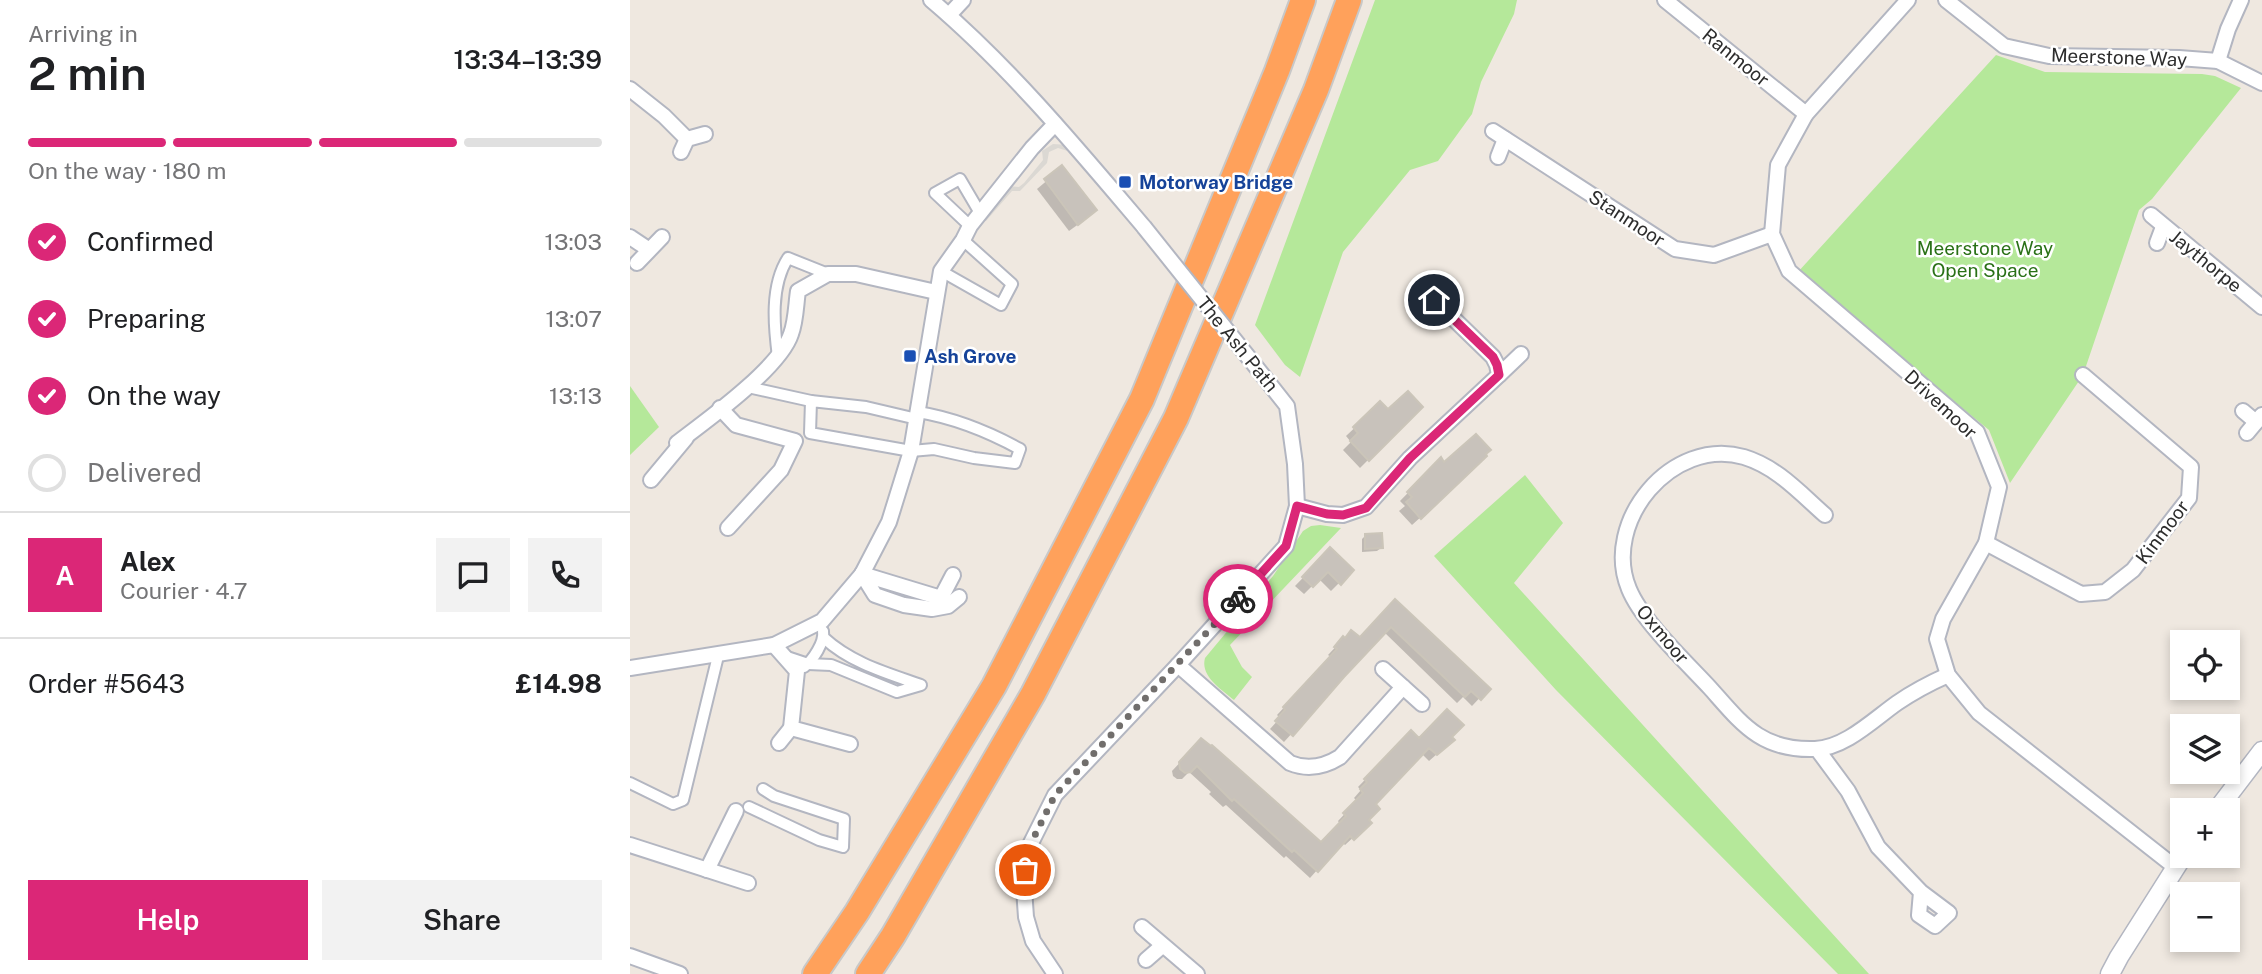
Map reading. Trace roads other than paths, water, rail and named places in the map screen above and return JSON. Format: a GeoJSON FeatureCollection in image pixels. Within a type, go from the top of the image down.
{"type":"FeatureCollection","features":[{"type":"Feature","properties":{"kind":"highway"},"geometry":{"type":"LineString","coordinates":[[815,974],[994,687],[1142,399],[1303,0]]}},
{"type":"Feature","properties":{"kind":"highway"},"geometry":{"type":"LineString","coordinates":[[868,974],[893,936],[1033,694],[1176,418],[1316,90],[1349,0]]}},
{"type":"Feature","properties":{"kind":"street","name":"The Ash Path"},"geometry":{"type":"LineString","coordinates":[[931,0],[1055,124],[1144,227],[1287,406],[1296,464],[1297,506],[1286,546],[1055,795],[1027,851],[1024,889],[1026,917],[1033,941],[1055,974]]}},
{"type":"Feature","properties":{"kind":"street"},"geometry":{"type":"LineString","coordinates":[[948,15],[963,0]]}},
{"type":"Feature","properties":{"kind":"street","name":"Ranmoor"},"geometry":{"type":"LineString","coordinates":[[1665,0],[1806,114]]}},
{"type":"Feature","properties":{"kind":"street","name":"Drivemoor"},"geometry":{"type":"LineString","coordinates":[[1908,0],[1806,114],[1778,165],[1772,234],[1789,271],[1977,432],[2000,487],[1986,543],[1944,619],[1937,639],[1948,675],[1979,713],[2170,854]]}},
{"type":"Feature","properties":{"kind":"street","name":"Meerstone Way"},"geometry":{"type":"LineString","coordinates":[[1946,0],[2004,46],[2049,56],[2218,61],[2262,83]]}},
{"type":"Feature","properties":{"kind":"street"},"geometry":{"type":"LineString","coordinates":[[2218,61],[2241,0]]}},
{"type":"Feature","properties":{"kind":"street"},"geometry":{"type":"LineString","coordinates":[[630,89],[664,116],[684,146],[705,134]]}},
{"type":"Feature","properties":{"kind":"street"},"geometry":{"type":"LineString","coordinates":[[630,667],[779,650],[822,621],[862,574],[890,522],[911,451],[941,271],[980,213],[1032,148],[1055,124]]}},
{"type":"Feature","properties":{"kind":"street","name":"Stanmoor"},"geometry":{"type":"LineString","coordinates":[[1498,157],[1499,135],[1675,248],[1714,255],[1772,234]]}},
{"type":"Feature","properties":{"kind":"street"},"geometry":{"type":"LineString","coordinates":[[970,226],[935,193],[961,179],[980,213]]}},
{"type":"Feature","properties":{"kind":"street","name":"Jaythorpe"},"geometry":{"type":"LineString","coordinates":[[2151,215],[2262,307]]}},
{"type":"Feature","properties":{"kind":"street"},"geometry":{"type":"LineString","coordinates":[[2157,243],[2163,227]]}},
{"type":"Feature","properties":{"kind":"street"},"geometry":{"type":"LineString","coordinates":[[630,237],[648,250]]}},
{"type":"Feature","properties":{"kind":"street"},"geometry":{"type":"LineString","coordinates":[[637,263],[662,237]]}},
{"type":"Feature","properties":{"kind":"street"},"geometry":{"type":"LineString","coordinates":[[941,271],[1001,305],[1012,284],[963,240]]}},
{"type":"Feature","properties":{"kind":"street"},"geometry":{"type":"LineString","coordinates":[[778,357],[774,324],[779,271],[788,258],[828,274],[856,274],[936,292]]}},
{"type":"Feature","properties":{"kind":"street"},"geometry":{"type":"LineString","coordinates":[[677,443],[748,387],[778,357],[791,335],[798,291],[828,274]]}},
{"type":"Feature","properties":{"kind":"street"},"geometry":{"type":"LineString","coordinates":[[1418,314],[1429,295],[1493,357],[1499,375]]}},
{"type":"Feature","properties":{"kind":"street"},"geometry":{"type":"LineString","coordinates":[[1297,506],[1343,515],[1366,508],[1410,458],[1521,354]]}},
{"type":"Feature","properties":{"kind":"street","name":"Kinmoor"},"geometry":{"type":"LineString","coordinates":[[1986,543],[2081,594],[2105,592],[2133,570],[2189,498],[2191,467],[2083,375]]}},
{"type":"Feature","properties":{"kind":"street"},"geometry":{"type":"LineString","coordinates":[[748,387],[811,401],[917,416],[944,416],[985,430],[1020,449],[1015,463],[934,449],[911,451],[810,433],[811,401]]}},
{"type":"Feature","properties":{"kind":"street"},"geometry":{"type":"LineString","coordinates":[[720,408],[736,425],[795,441],[782,470],[728,528]]}},
{"type":"Feature","properties":{"kind":"street"},"geometry":{"type":"LineString","coordinates":[[2243,411],[2255,423]]}},
{"type":"Feature","properties":{"kind":"street"},"geometry":{"type":"LineString","coordinates":[[651,480],[691,432]]}},
{"type":"Feature","properties":{"kind":"street","name":"Oxmoor"},"geometry":{"type":"LineString","coordinates":[[1825,516],[1778,474],[1743,456],[1719,454],[1698,457],[1678,466],[1657,481],[1639,502],[1624,542],[1628,587],[1635,601],[1661,634],[1727,707],[1752,733],[1770,743],[1817,749],[1842,741],[1927,684],[1948,675]]}},
{"type":"Feature","properties":{"kind":"street"},"geometry":{"type":"LineString","coordinates":[[862,574],[941,598],[953,575]]}},
{"type":"Feature","properties":{"kind":"street"},"geometry":{"type":"LineString","coordinates":[[862,574],[875,595],[904,606],[932,609],[948,606],[959,597]]}},
{"type":"Feature","properties":{"kind":"street"},"geometry":{"type":"LineString","coordinates":[[779,650],[803,667],[831,665],[897,692],[921,685],[872,668],[836,649],[824,638],[822,621]]}},
{"type":"Feature","properties":{"kind":"street"},"geometry":{"type":"LineString","coordinates":[[779,743],[791,727],[803,667],[824,638]]}},
{"type":"Feature","properties":{"kind":"street"},"geometry":{"type":"LineString","coordinates":[[630,783],[673,804],[683,800],[717,660]]}},
{"type":"Feature","properties":{"kind":"street"},"geometry":{"type":"LineString","coordinates":[[1178,665],[1290,763],[1305,768],[1328,764],[1340,757],[1403,687]]}},
{"type":"Feature","properties":{"kind":"street"},"geometry":{"type":"LineString","coordinates":[[1383,669],[1422,704]]}},
{"type":"Feature","properties":{"kind":"street"},"geometry":{"type":"LineString","coordinates":[[791,727],[850,744]]}},
{"type":"Feature","properties":{"kind":"street"},"geometry":{"type":"LineString","coordinates":[[1817,749],[1849,792],[1878,847],[1921,892]]}},
{"type":"Feature","properties":{"kind":"street"},"geometry":{"type":"LineString","coordinates":[[2226,798],[2262,751]]}},
{"type":"Feature","properties":{"kind":"street"},"geometry":{"type":"LineString","coordinates":[[707,870],[743,809],[843,847],[844,820],[774,796],[763,789]]}},
{"type":"Feature","properties":{"kind":"street"},"geometry":{"type":"LineString","coordinates":[[630,845],[748,883]]}},
{"type":"Feature","properties":{"kind":"street"},"geometry":{"type":"LineString","coordinates":[[2110,974],[2175,868]]}},
{"type":"Feature","properties":{"kind":"street"},"geometry":{"type":"LineString","coordinates":[[1142,927],[1198,974]]}},
{"type":"Feature","properties":{"kind":"street"},"geometry":{"type":"LineString","coordinates":[[1146,960],[1162,946]]}},
{"type":"Feature","properties":{"kind":"street"},"geometry":{"type":"LineString","coordinates":[[630,956],[680,974]]}},
{"type":"Feature","properties":{"kind":"place","name":"Motorway Bridge"},"geometry":{"type":"Point","coordinates":[1125,182]}},
{"type":"Feature","properties":{"kind":"place","name":"Ash Grove"},"geometry":{"type":"Point","coordinates":[910,356]}},
{"type":"Feature","properties":{"kind":"park label","name":"Meerstone Way Open Space"},"geometry":{"type":"Point","coordinates":[1985,259]}}]}
